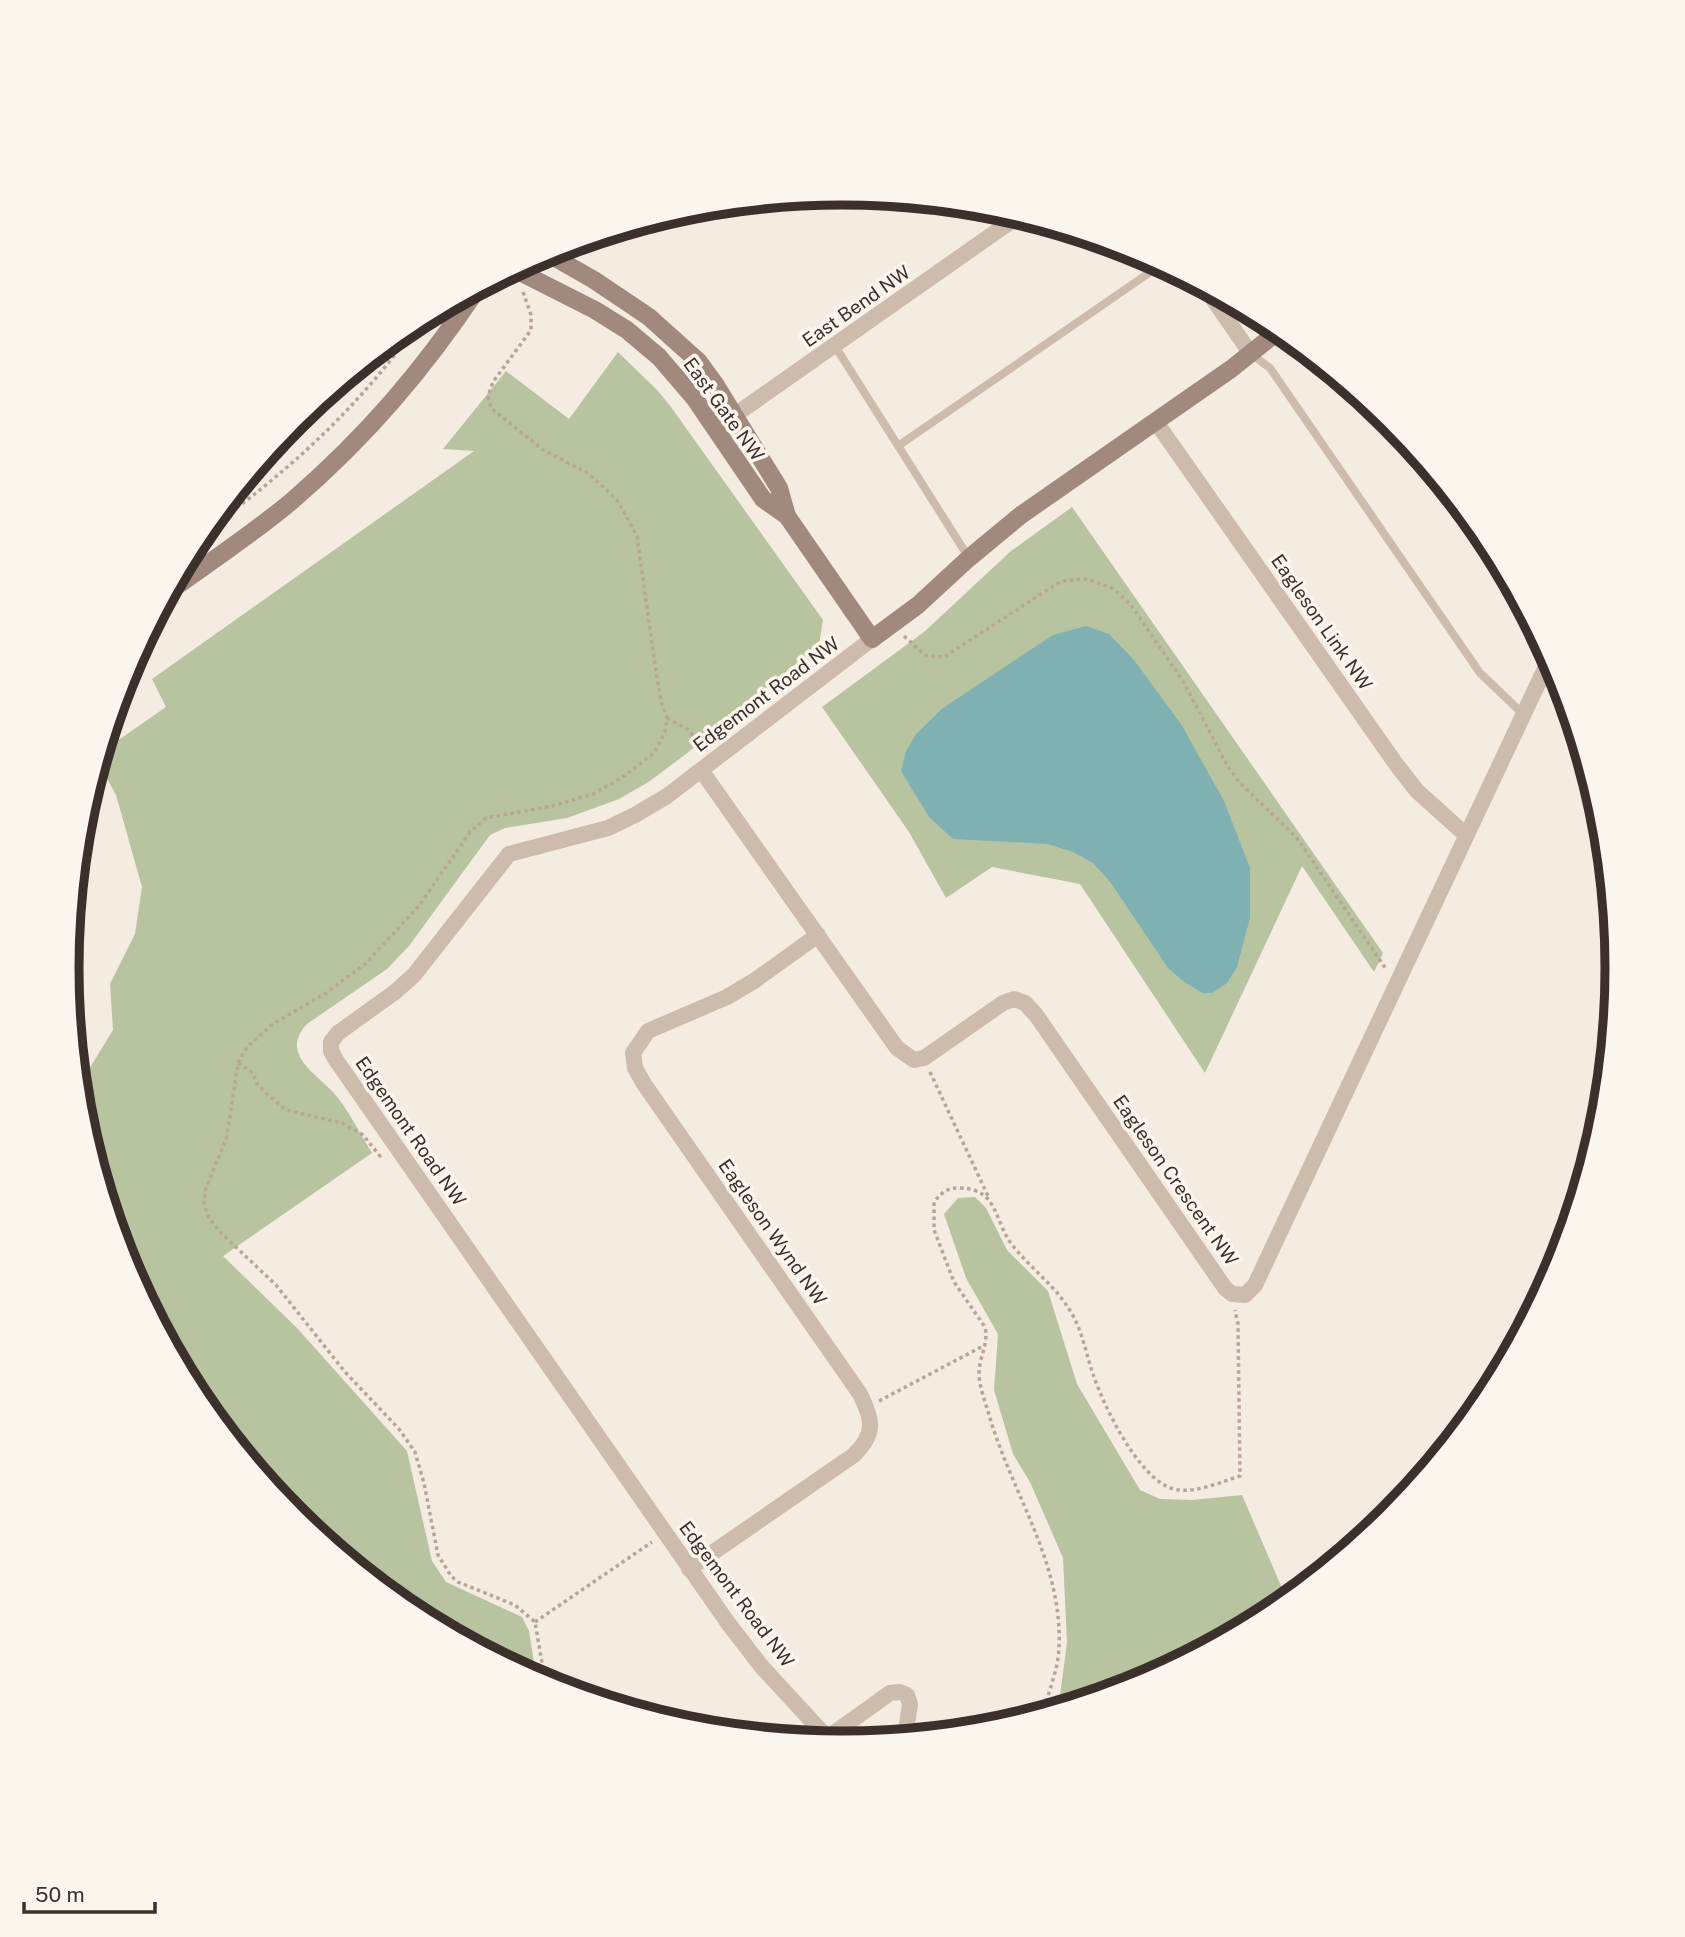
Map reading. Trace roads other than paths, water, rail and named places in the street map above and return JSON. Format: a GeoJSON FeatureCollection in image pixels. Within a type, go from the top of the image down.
{"type":"FeatureCollection","features":[{"type":"Feature","properties":{"kind":"street","name":"East Bend NW"},"geometry":{"type":"LineString","coordinates":[[715,429],[1009,223]]}},
{"type":"Feature","properties":{"kind":"street","name":"East Gate NW"},"geometry":{"type":"LineString","coordinates":[[558,260],[649,317],[676,340],[715,384],[779,488],[787,516],[872,639]]}},
{"type":"Feature","properties":{"kind":"street","name":"East Gate NW"},"geometry":{"type":"LineString","coordinates":[[526,274],[595,310],[627,330],[659,357],[695,399],[763,499],[787,516]]}},
{"type":"Feature","properties":{"kind":"street"},"geometry":{"type":"LineString","coordinates":[[1215,303],[1251,354]]}},
{"type":"Feature","properties":{"kind":"street"},"geometry":{"type":"LineString","coordinates":[[186,579],[291,501],[337,459],[388,407],[438,347],[467,304]]}},
{"type":"Feature","properties":{"kind":"street","name":"Edgemont Road NW"},"geometry":{"type":"LineString","coordinates":[[820,1732],[762,1667],[689,1569],[336,1060],[331,1051],[331,1042],[338,1033],[414,975],[509,853],[608,828],[635,815],[707,765],[895,623],[1021,515],[1156,422],[1272,337]]}},
{"type":"Feature","properties":{"kind":"street","name":"Eagleson Link NW"},"geometry":{"type":"LineString","coordinates":[[1156,422],[1396,764],[1417,791],[1466,835]]}},
{"type":"Feature","properties":{"kind":"street","name":"Eagleson Crescent NW"},"geometry":{"type":"LineString","coordinates":[[818,935],[897,1048],[914,1060],[924,1058],[1003,1003],[1014,999],[1025,1003],[1225,1287],[1233,1294],[1245,1295],[1255,1285],[1545,669]]}},
{"type":"Feature","properties":{"kind":"street"},"geometry":{"type":"LineString","coordinates":[[707,765],[818,935]]}},
{"type":"Feature","properties":{"kind":"street","name":"Eagleson Wynd NW"},"geometry":{"type":"LineString","coordinates":[[689,1569],[854,1455],[867,1442],[871,1428],[868,1409],[860,1394],[644,1084],[635,1068],[633,1053],[648,1031],[727,997],[818,935]]}},
{"type":"Feature","properties":{"kind":"street","name":"Edgemont Road NW"},"geometry":{"type":"LineString","coordinates":[[840,1732],[890,1693],[900,1692],[907,1695],[910,1704],[906,1730]]}},
{"type":"Feature","properties":{"kind":"lane"},"geometry":{"type":"LineString","coordinates":[[898,446],[1152,271]]}},
{"type":"Feature","properties":{"kind":"lane"},"geometry":{"type":"LineString","coordinates":[[835,346],[969,558]]}},
{"type":"Feature","properties":{"kind":"lane"},"geometry":{"type":"LineString","coordinates":[[1251,354],[1270,368],[1480,673],[1523,714]]}},
{"type":"Feature","properties":{"kind":"water"},"geometry":{"type":"Polygon","coordinates":[[[1086,626],[1109,634],[1134,660],[1181,724],[1224,801],[1250,868],[1250,918],[1237,967],[1227,983],[1212,993],[1202,993],[1168,968],[1111,883],[1093,863],[1073,852],[1048,844],[953,839],[929,817],[901,771],[906,751],[916,734],[943,708],[1053,635],[1086,626]]]}}]}
